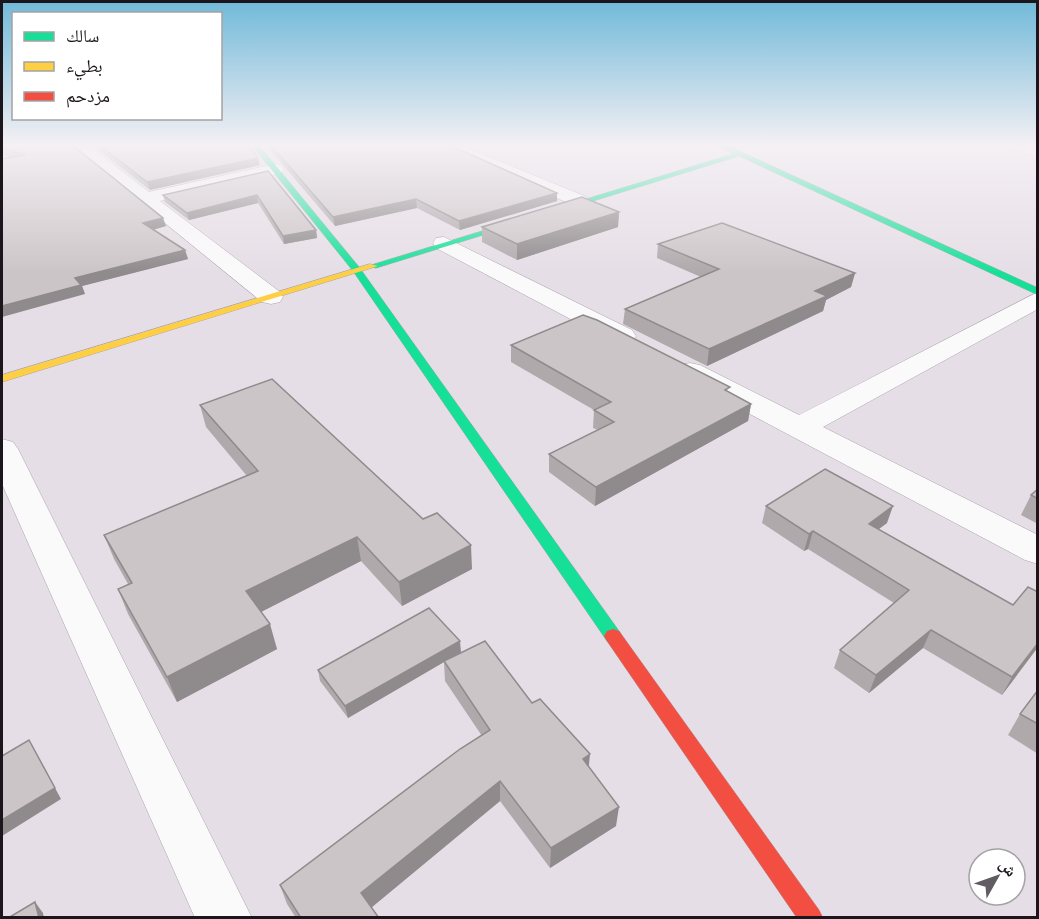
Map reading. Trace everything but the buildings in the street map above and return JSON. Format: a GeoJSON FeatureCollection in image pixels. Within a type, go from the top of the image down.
{"type":"FeatureCollection","features":[{"type":"Feature","properties":{"kind":"main road"},"geometry":{"type":"LineString","coordinates":[[289,187],[356,269],[811,918]]}},
{"type":"Feature","properties":{"kind":"main road"},"geometry":{"type":"LineString","coordinates":[[2,379],[628,187]]}},
{"type":"Feature","properties":{"kind":"main road"},"geometry":{"type":"LineString","coordinates":[[810,187],[1038,292]]}},
{"type":"Feature","properties":{"kind":"street"},"geometry":{"type":"LineString","coordinates":[[132,187],[271,297]]}},
{"type":"Feature","properties":{"kind":"street"},"geometry":{"type":"LineString","coordinates":[[147,198],[196,187]]}},
{"type":"Feature","properties":{"kind":"street"},"geometry":{"type":"LineString","coordinates":[[546,187],[580,201]]}},
{"type":"Feature","properties":{"kind":"street"},"geometry":{"type":"LineString","coordinates":[[444,243],[1038,551]]}},
{"type":"Feature","properties":{"kind":"street"},"geometry":{"type":"LineString","coordinates":[[799,427],[1038,299]]}},
{"type":"Feature","properties":{"kind":"street"},"geometry":{"type":"LineString","coordinates":[[2,449],[224,918]]}},
{"type":"Feature","properties":{"kind":"traffic: fast"},"geometry":{"type":"LineString","coordinates":[[289,187],[356,269],[613,636]]}},
{"type":"Feature","properties":{"kind":"traffic: fast"},"geometry":{"type":"LineString","coordinates":[[373,266],[632,187]]}},
{"type":"Feature","properties":{"kind":"traffic: fast"},"geometry":{"type":"LineString","coordinates":[[811,187],[1038,292]]}},
{"type":"Feature","properties":{"kind":"traffic: slow"},"geometry":{"type":"LineString","coordinates":[[2,379],[373,266]]}},
{"type":"Feature","properties":{"kind":"traffic: jam"},"geometry":{"type":"LineString","coordinates":[[613,636],[811,918]]}}]}
